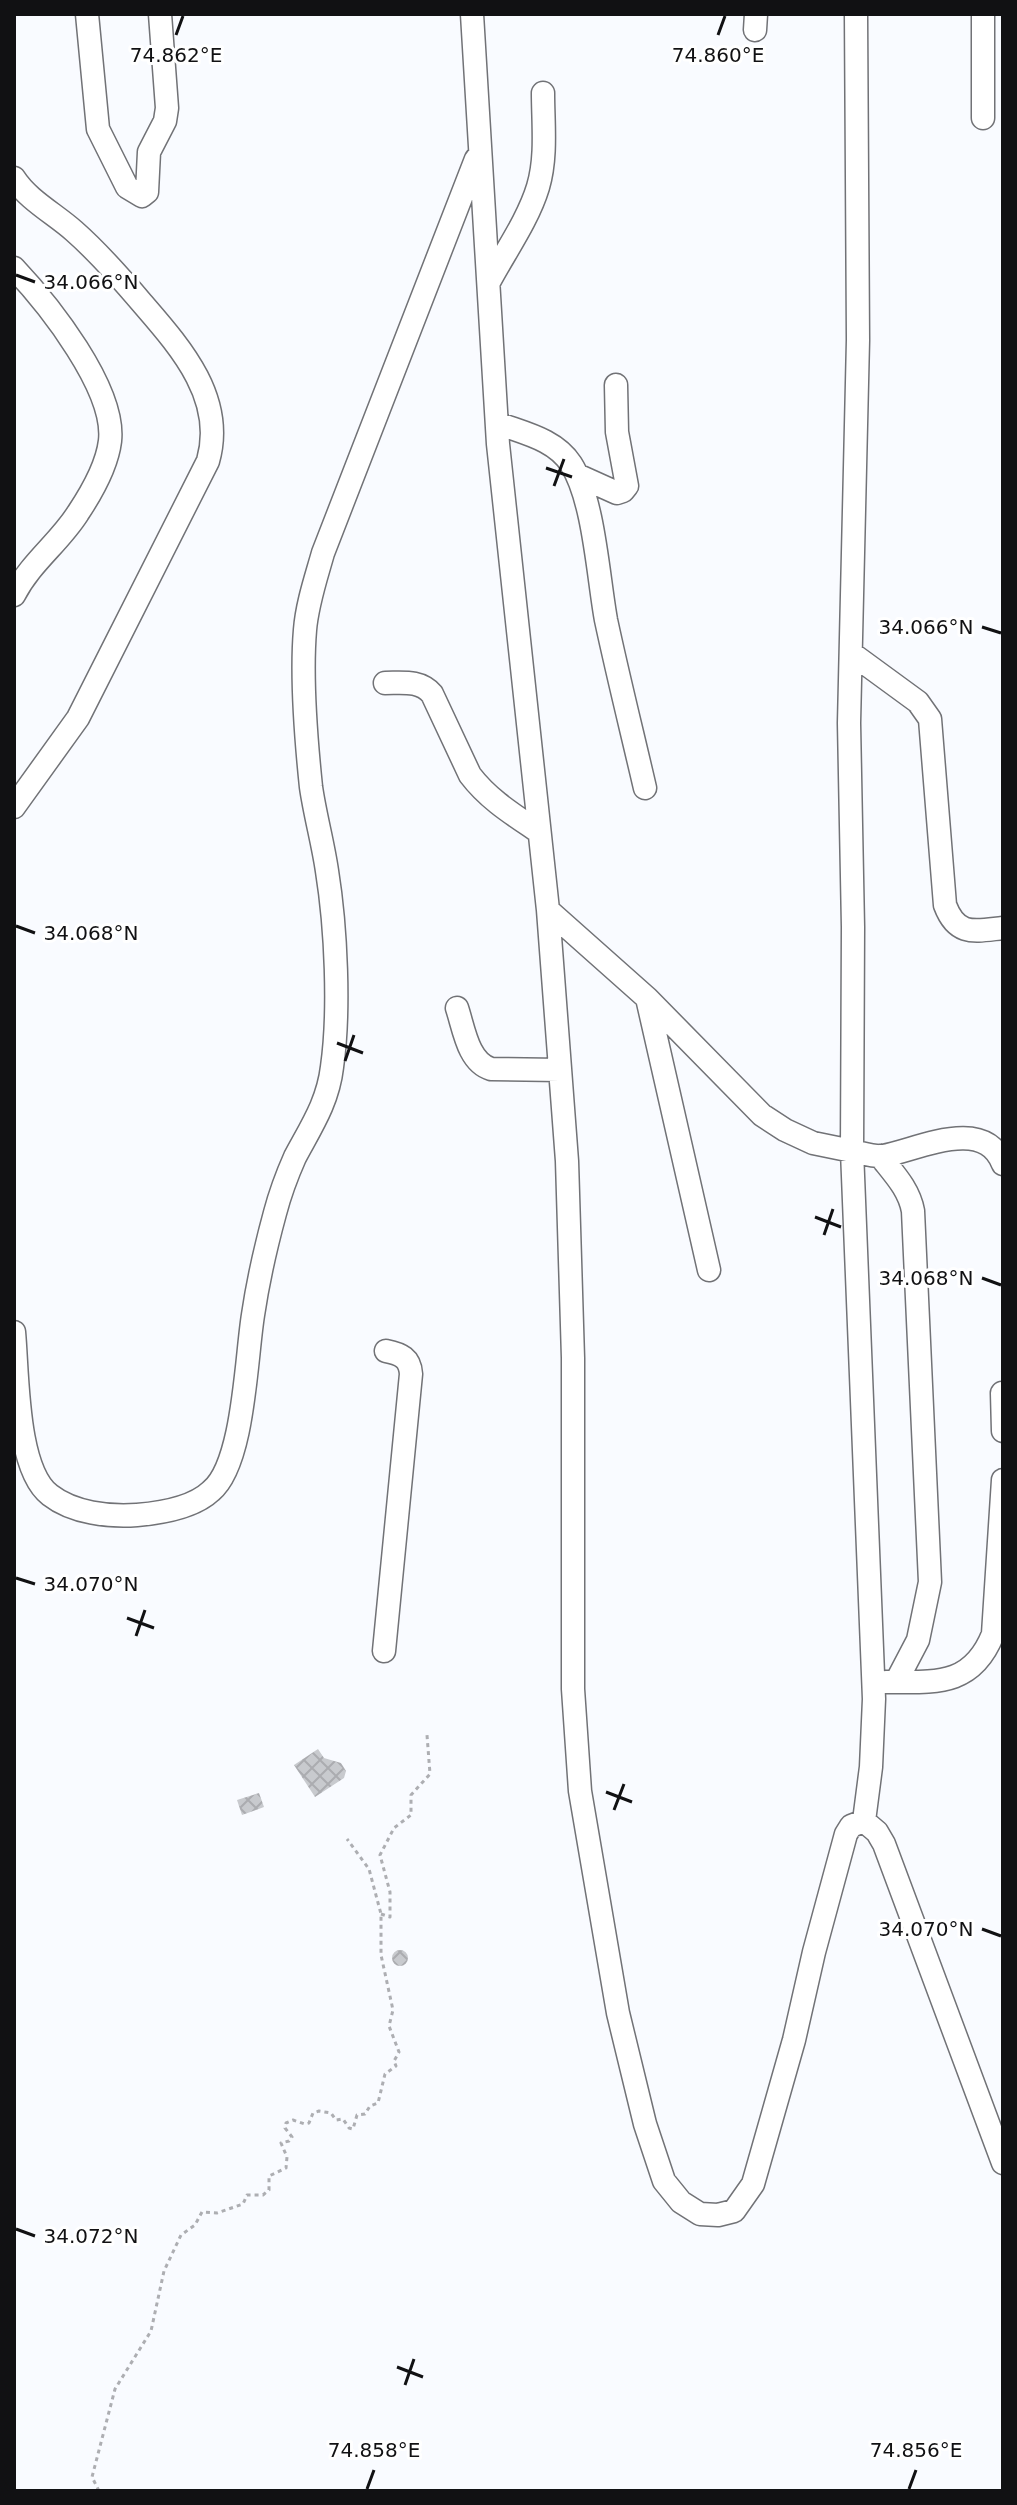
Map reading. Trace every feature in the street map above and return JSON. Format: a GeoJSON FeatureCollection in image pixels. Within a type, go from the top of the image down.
{"type":"FeatureCollection","features":[{"type":"Feature","properties":{"kind":"street"},"geometry":{"type":"LineString","coordinates":[[87,14],[98,129],[127,187],[142,196],[147,192],[149,152],[165,121],[167,108],[160,14]]}},
{"type":"Feature","properties":{"kind":"street"},"geometry":{"type":"LineString","coordinates":[[472,14],[497,423],[548,910],[567,1161],[573,1343],[573,1689],[580,1791],[618,2013],[648,2135],[664,2181],[681,2202],[700,2214],[718,2215],[734,2211],[753,2184],[794,2040],[846,1834],[851,1826],[864,1821]]}},
{"type":"Feature","properties":{"kind":"street"},"geometry":{"type":"LineString","coordinates":[[856,14],[858,340],[851,653],[852,1151],[873,1681],[871,1767],[864,1821]]}},
{"type":"Feature","properties":{"kind":"street"},"geometry":{"type":"LineString","coordinates":[[983,14],[983,118]]}},
{"type":"Feature","properties":{"kind":"street"},"geometry":{"type":"LineString","coordinates":[[488,283],[539,184],[543,153],[543,93]]}},
{"type":"Feature","properties":{"kind":"street"},"geometry":{"type":"LineString","coordinates":[[14,1332],[25,1450],[33,1473],[48,1494],[77,1509],[124,1516],[156,1514],[194,1502],[213,1490],[226,1469],[237,1436],[253,1312],[274,1215],[295,1158],[323,1106],[332,1068],[334,935],[328,872],[311,788],[305,680],[305,629],[312,591],[323,553],[480,150]]}},
{"type":"Feature","properties":{"kind":"street"},"geometry":{"type":"LineString","coordinates":[[14,178],[102,257],[175,341],[202,387],[213,433],[208,461],[92,693],[63,741],[14,807]]}},
{"type":"Feature","properties":{"kind":"street"},"geometry":{"type":"LineString","coordinates":[[14,268],[70,335],[98,388],[109,421],[110,438],[107,458],[79,512],[66,531],[47,547],[30,568],[14,595]]}},
{"type":"Feature","properties":{"kind":"street"},"geometry":{"type":"LineString","coordinates":[[577,475],[617,493],[627,486],[617,432],[616,385]]}},
{"type":"Feature","properties":{"kind":"street"},"geometry":{"type":"LineString","coordinates":[[497,423],[545,441],[559,450],[583,488],[607,621],[645,788]]}},
{"type":"Feature","properties":{"kind":"street"},"geometry":{"type":"LineString","coordinates":[[851,653],[918,702],[930,719],[945,905],[949,914],[954,923],[963,929],[1003,928]]}},
{"type":"Feature","properties":{"kind":"street"},"geometry":{"type":"LineString","coordinates":[[385,683],[419,684],[426,688],[432,694],[470,775],[479,787],[493,801],[539,832]]}},
{"type":"Feature","properties":{"kind":"street"},"geometry":{"type":"LineString","coordinates":[[548,910],[647,998],[762,1115],[785,1130],[813,1143],[880,1156],[941,1139],[964,1139],[984,1143],[997,1151],[1003,1164]]}},
{"type":"Feature","properties":{"kind":"street"},"geometry":{"type":"LineString","coordinates":[[647,998],[709,1270]]}},
{"type":"Feature","properties":{"kind":"street"},"geometry":{"type":"LineString","coordinates":[[457,1008],[475,1061],[483,1067],[560,1070]]}},
{"type":"Feature","properties":{"kind":"street"},"geometry":{"type":"LineString","coordinates":[[880,1156],[903,1185],[911,1199],[913,1211],[930,1567],[921,1630],[896,1682]]}},
{"type":"Feature","properties":{"kind":"street"},"geometry":{"type":"LineString","coordinates":[[384,1651],[411,1374],[407,1360],[399,1353],[386,1351]]}},
{"type":"Feature","properties":{"kind":"street"},"geometry":{"type":"LineString","coordinates":[[1002,1393],[1003,1431]]}},
{"type":"Feature","properties":{"kind":"street"},"geometry":{"type":"LineString","coordinates":[[873,1681],[941,1681],[962,1675],[987,1651],[993,1634],[1003,1480]]}},
{"type":"Feature","properties":{"kind":"street"},"geometry":{"type":"LineString","coordinates":[[864,1821],[877,1832],[884,1844],[1003,2163]]}},
{"type":"Feature","properties":{"kind":"path"},"geometry":{"type":"LineString","coordinates":[[381,1914],[390,1917],[390,1892],[380,1855],[394,1828],[411,1815],[411,1795],[430,1774],[427,1735]]}},
{"type":"Feature","properties":{"kind":"path"},"geometry":{"type":"LineString","coordinates":[[99,2491],[92,2477],[115,2389],[151,2331],[164,2271],[181,2235],[195,2225],[202,2212],[217,2213],[243,2204],[247,2195],[263,2195],[269,2190],[269,2176],[286,2168],[287,2157],[281,2143],[292,2137],[285,2128],[286,2123],[293,2120],[309,2123],[313,2113],[319,2111],[331,2113],[336,2120],[343,2119],[353,2129],[357,2115],[365,2114],[370,2106],[378,2103],[385,2074],[396,2066],[394,2061],[399,2052],[389,2026],[393,2010],[381,1955],[381,1914],[369,1869],[347,1839]]}},
{"type":"Feature","properties":{"kind":"building"},"geometry":{"type":"Polygon","coordinates":[[[318,1749],[324,1758],[341,1763],[346,1771],[344,1778],[315,1797],[294,1765],[318,1749]]]}},
{"type":"Feature","properties":{"kind":"building"},"geometry":{"type":"Polygon","coordinates":[[[259,1793],[264,1807],[242,1815],[237,1800],[259,1793]]]}},
{"type":"Feature","properties":{"kind":"building"},"geometry":{"type":"Polygon","coordinates":[[[400,1950],[408,1958],[400,1966],[392,1958],[400,1950]]]}}]}
